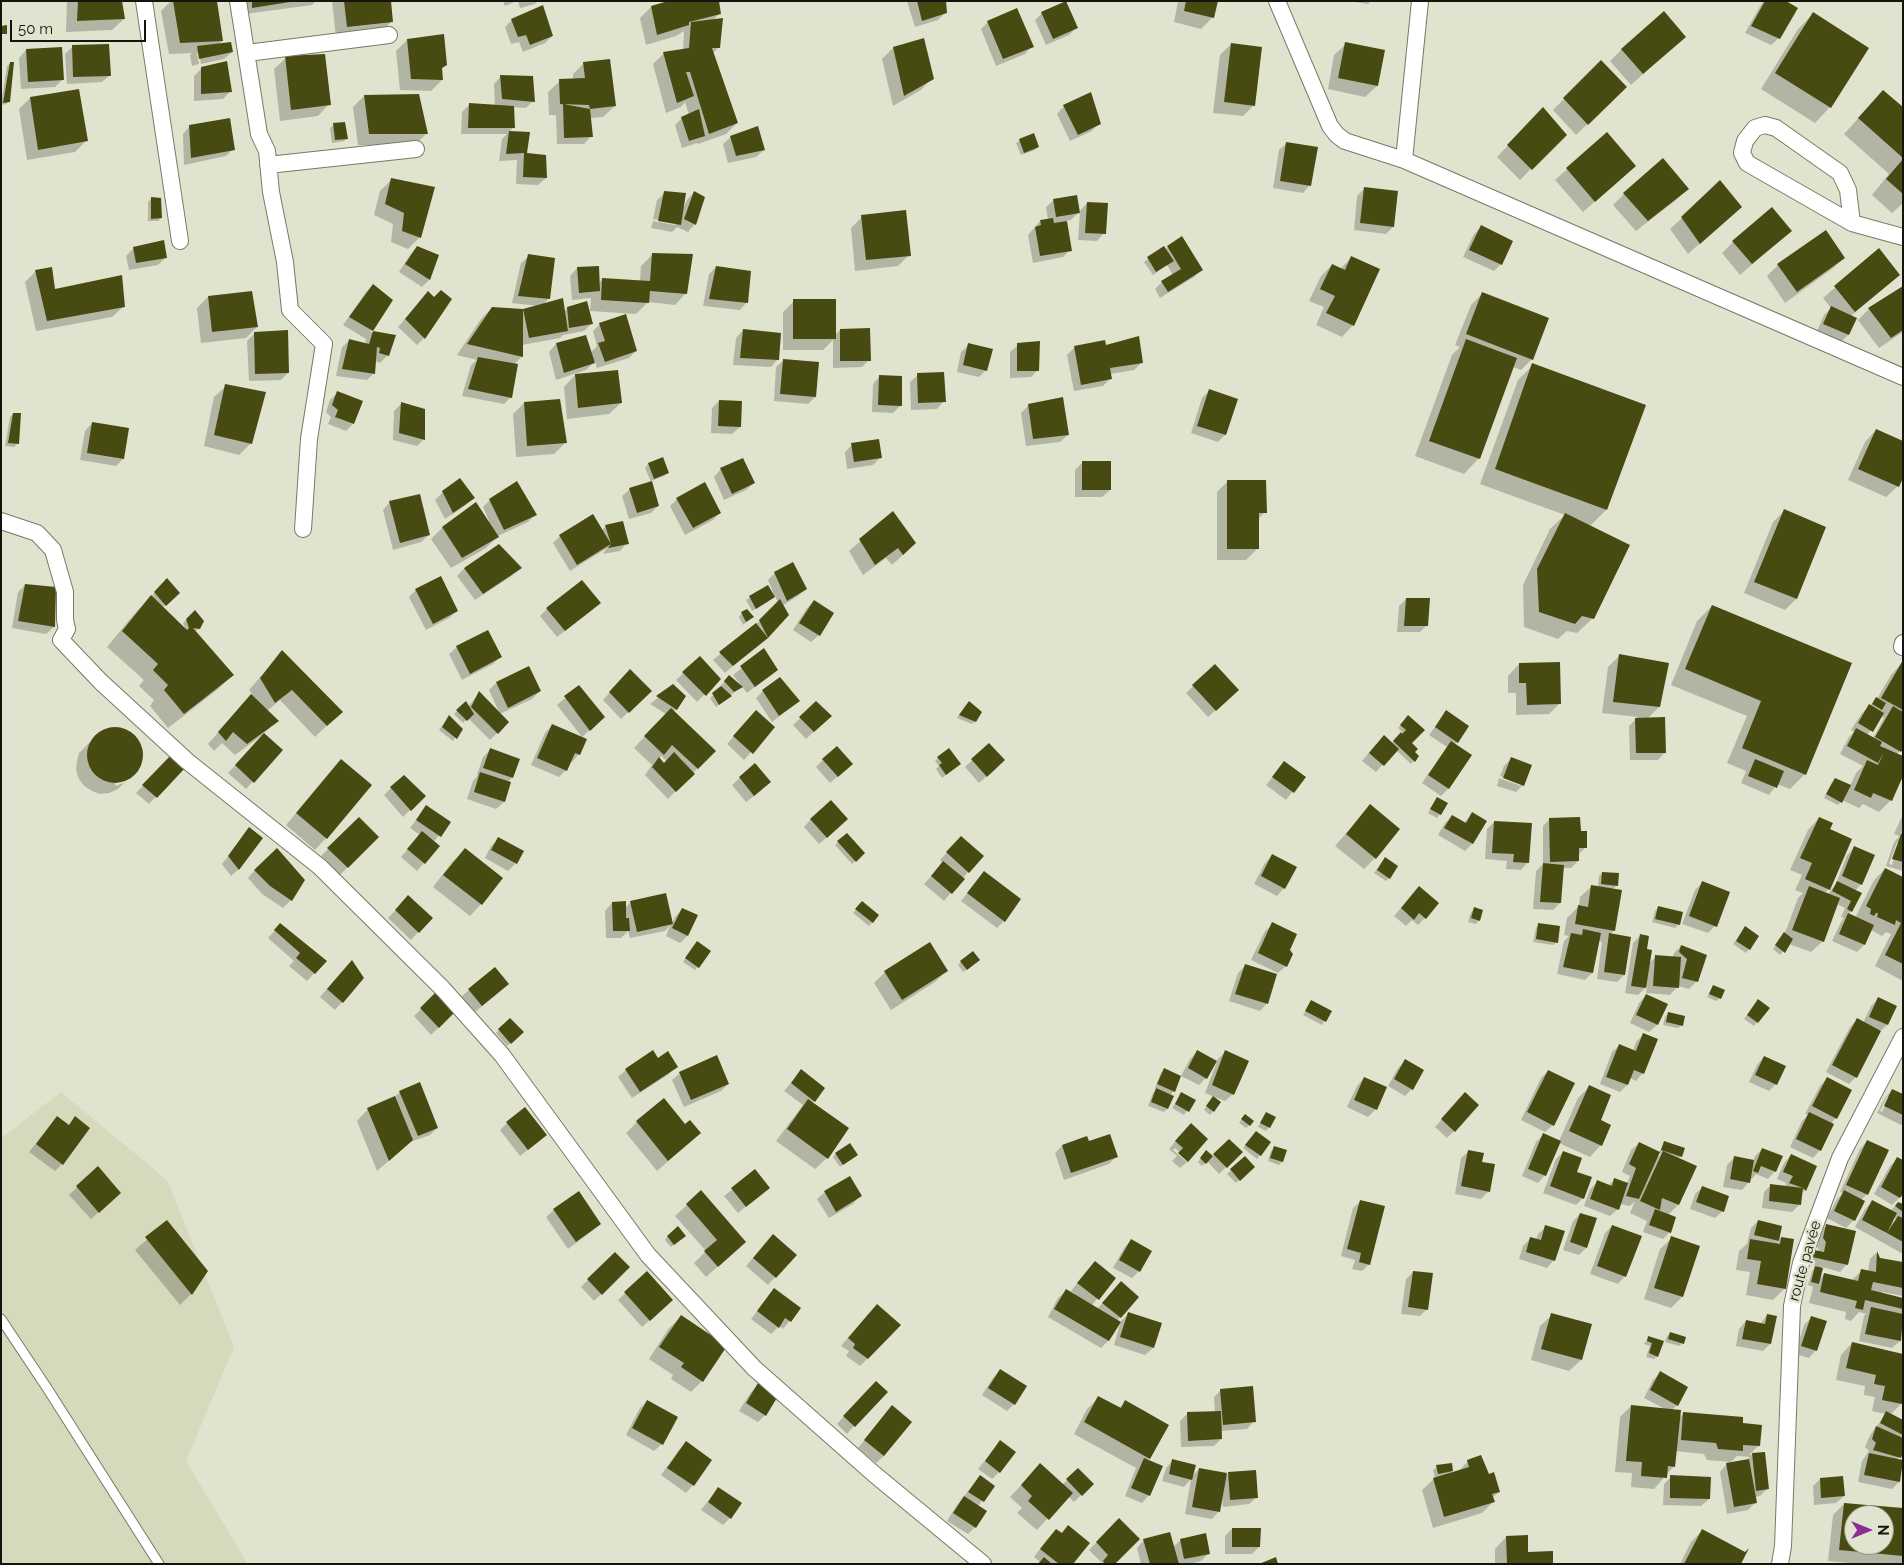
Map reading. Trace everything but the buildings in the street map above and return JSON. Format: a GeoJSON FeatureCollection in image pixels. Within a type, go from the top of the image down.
{"type":"FeatureCollection","features":[{"type":"Feature","properties":{"kind":"street"},"geometry":{"type":"LineString","coordinates":[[144,1],[180,240]]}},
{"type":"Feature","properties":{"kind":"street"},"geometry":{"type":"LineString","coordinates":[[238,1],[259,134],[267,151],[271,192],[285,262],[290,310],[324,344],[309,438],[303,529]]}},
{"type":"Feature","properties":{"kind":"street"},"geometry":{"type":"LineString","coordinates":[[1277,1],[1330,126],[1345,141],[1404,160],[1903,377]]}},
{"type":"Feature","properties":{"kind":"street"},"geometry":{"type":"LineString","coordinates":[[1404,160],[1420,1]]}},
{"type":"Feature","properties":{"kind":"street"},"geometry":{"type":"LineString","coordinates":[[247,53],[389,36]]}},
{"type":"Feature","properties":{"kind":"street"},"geometry":{"type":"LineString","coordinates":[[1852,223],[1848,190],[1840,173],[1776,128],[1765,125],[1755,128],[1745,141],[1742,154],[1747,164],[1852,223],[1903,238]]}},
{"type":"Feature","properties":{"kind":"street"},"geometry":{"type":"LineString","coordinates":[[268,165],[416,149]]}},
{"type":"Feature","properties":{"kind":"street"},"geometry":{"type":"LineString","coordinates":[[1,521],[37,533],[53,550],[65,592],[65,620],[68,629],[60,640],[101,682],[187,761],[320,867],[443,989],[502,1055],[648,1255],[754,1368],[874,1474],[982,1564]]}},
{"type":"Feature","properties":{"kind":"street","name":"route pavée"},"geometry":{"type":"LineString","coordinates":[[1780,1564],[1783,1546],[1792,1306],[1801,1264],[1840,1158],[1903,1037]]}},
{"type":"Feature","properties":{"kind":"lane"},"geometry":{"type":"LineString","coordinates":[[1,1319],[47,1388],[158,1564]]}},
{"type":"Feature","properties":{"kind":"shaded area"},"geometry":{"type":"Polygon","coordinates":[[[61,1092],[167,1180],[234,1347],[186,1461],[248,1564],[1,1564],[1,1138],[61,1092]]]}}]}
